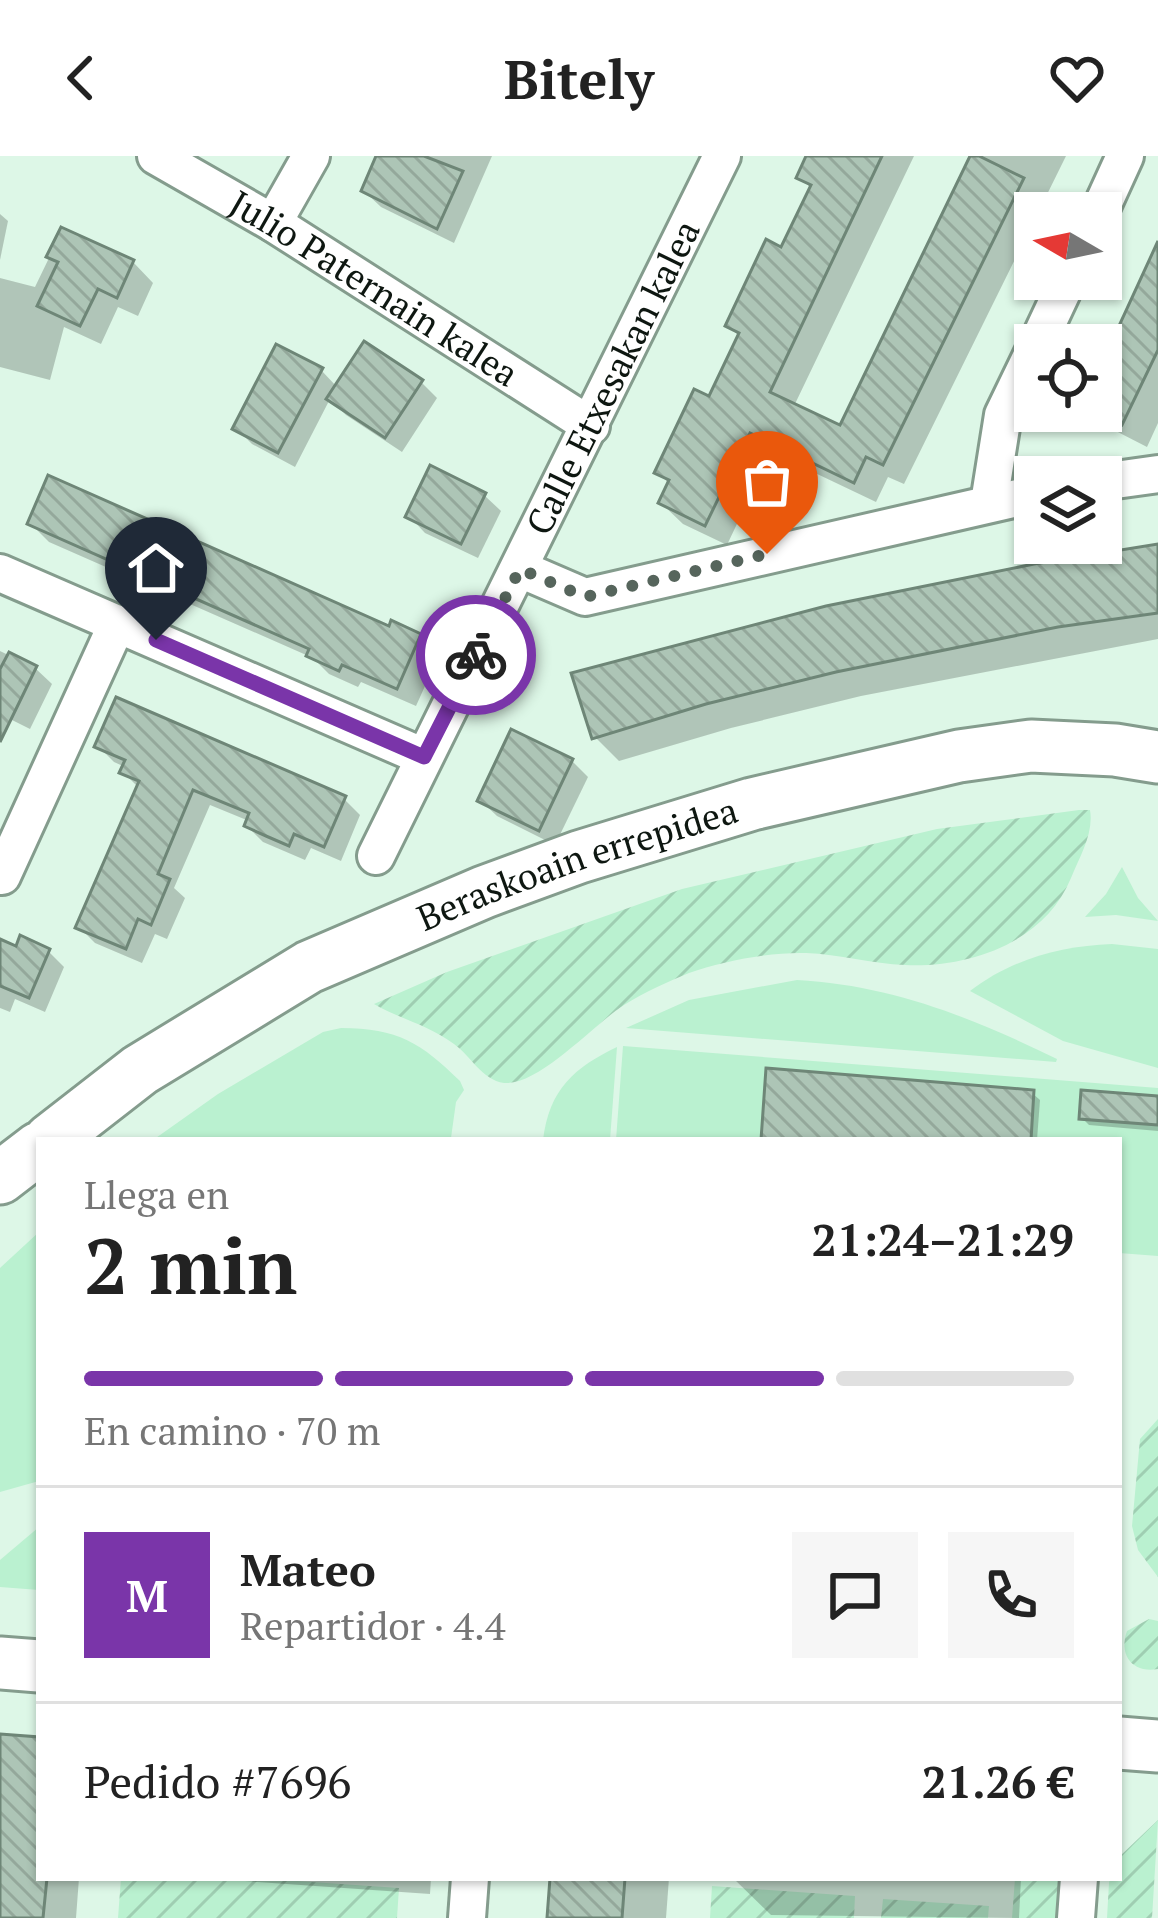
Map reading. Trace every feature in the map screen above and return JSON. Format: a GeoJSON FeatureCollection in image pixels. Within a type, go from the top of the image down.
{"type":"FeatureCollection","features":[{"type":"Feature","properties":{"kind":"street","name":"Julio Paternain kalea"},"geometry":{"type":"LineString","coordinates":[[156,156],[273,223],[591,426]]}},
{"type":"Feature","properties":{"kind":"street"},"geometry":{"type":"LineString","coordinates":[[273,223],[311,156]]}},
{"type":"Feature","properties":{"kind":"street","name":"Calle Etxesakan kalea"},"geometry":{"type":"LineString","coordinates":[[376,856],[722,156]]}},
{"type":"Feature","properties":{"kind":"street"},"geometry":{"type":"LineString","coordinates":[[1109,192],[1125,156]]}},
{"type":"Feature","properties":{"kind":"street"},"geometry":{"type":"LineString","coordinates":[[989,503],[1004,416],[1014,394]]}},
{"type":"Feature","properties":{"kind":"street"},"geometry":{"type":"LineString","coordinates":[[1122,479],[1158,474]]}},
{"type":"Feature","properties":{"kind":"street"},"geometry":{"type":"LineString","coordinates":[[520,569],[585,597],[1014,498]]}},
{"type":"Feature","properties":{"kind":"street"},"geometry":{"type":"LineString","coordinates":[[0,573],[424,757]]}},
{"type":"Feature","properties":{"kind":"street"},"geometry":{"type":"LineString","coordinates":[[2,876],[117,624]]}},
{"type":"Feature","properties":{"kind":"street","name":"Beraskoain errepidea"},"geometry":{"type":"LineString","coordinates":[[54,1137],[140,1070],[309,967],[579,857],[752,804],[959,756],[1031,746],[1158,757]]}},
{"type":"Feature","properties":{"kind":"street"},"geometry":{"type":"LineString","coordinates":[[0,1178],[36,1150]]}},
{"type":"Feature","properties":{"kind":"street"},"geometry":{"type":"LineString","coordinates":[[0,1663],[36,1666]]}},
{"type":"Feature","properties":{"kind":"street"},"geometry":{"type":"LineString","coordinates":[[1122,1743],[1158,1746]]}},
{"type":"Feature","properties":{"kind":"street"},"geometry":{"type":"LineString","coordinates":[[467,1918],[470,1881]]}},
{"type":"Feature","properties":{"kind":"street"},"geometry":{"type":"LineString","coordinates":[[1076,1918],[1079,1881]]}},
{"type":"Feature","properties":{"kind":"green space"},"geometry":{"type":"Polygon","coordinates":[[[1090,810],[1088,836],[1059,900],[1024,934],[979,956],[905,965],[792,953],[717,965],[640,996],[549,1065],[504,1083],[489,1077],[444,1037],[374,1004],[447,972],[682,889],[937,829],[1090,810]]]}},
{"type":"Feature","properties":{"kind":"green space"},"geometry":{"type":"Polygon","coordinates":[[[1122,867],[1138,898],[1158,921],[1116,915],[1085,917],[1122,867]]]}},
{"type":"Feature","properties":{"kind":"green space"},"geometry":{"type":"Polygon","coordinates":[[[1112,944],[1158,949],[1158,1068],[1063,1041],[970,991],[1037,956],[1112,944]]]}},
{"type":"Feature","properties":{"kind":"green space"},"geometry":{"type":"Polygon","coordinates":[[[797,980],[865,989],[931,1006],[1057,1059],[626,1028],[689,1000],[797,980]]]}},
{"type":"Feature","properties":{"kind":"green space"},"geometry":{"type":"Polygon","coordinates":[[[341,1028],[378,1031],[407,1040],[433,1057],[464,1090],[456,1102],[451,1137],[157,1137],[218,1094],[323,1032],[341,1028]]]}},
{"type":"Feature","properties":{"kind":"green space"},"geometry":{"type":"Polygon","coordinates":[[[623,1046],[1158,1088],[1158,1256],[1122,1253],[1122,1137],[616,1137],[623,1046]]]}},
{"type":"Feature","properties":{"kind":"green space"},"geometry":{"type":"Polygon","coordinates":[[[617,1047],[610,1137],[544,1137],[558,1093],[589,1063],[617,1047]]]}},
{"type":"Feature","properties":{"kind":"green space"},"geometry":{"type":"Polygon","coordinates":[[[36,1235],[36,1482],[0,1492],[0,1268],[36,1235]]]}},
{"type":"Feature","properties":{"kind":"green space"},"geometry":{"type":"Polygon","coordinates":[[[1158,1419],[1158,1577],[1138,1550],[1132,1526],[1140,1439],[1158,1419]]]}},
{"type":"Feature","properties":{"kind":"green space"},"geometry":{"type":"Polygon","coordinates":[[[36,1530],[36,1590],[0,1587],[0,1560],[36,1530]]]}},
{"type":"Feature","properties":{"kind":"green space"},"geometry":{"type":"Polygon","coordinates":[[[1149,1619],[1158,1621],[1158,1669],[1149,1670],[1130,1661],[1125,1640],[1127,1631],[1149,1619]]]}},
{"type":"Feature","properties":{"kind":"green space"},"geometry":{"type":"Polygon","coordinates":[[[1158,1820],[1152,1918],[1107,1918],[1109,1881],[1122,1881],[1122,1854],[1158,1820]]]}},
{"type":"Feature","properties":{"kind":"green space"},"geometry":{"type":"Polygon","coordinates":[[[121,1881],[298,1881],[399,1888],[397,1918],[118,1918],[121,1881]]]}},
{"type":"Feature","properties":{"kind":"green space"},"geometry":{"type":"Polygon","coordinates":[[[1015,1881],[1058,1881],[1058,1918],[1012,1918],[1015,1881]]]}},
{"type":"Feature","properties":{"kind":"green space"},"geometry":{"type":"Polygon","coordinates":[[[712,1886],[855,1896],[854,1918],[710,1918],[712,1886]]]}},
{"type":"Feature","properties":{"kind":"green space"},"geometry":{"type":"Polygon","coordinates":[[[883,1899],[989,1906],[988,1918],[881,1918],[883,1899]]]}},
{"type":"Feature","properties":{"kind":"building"},"geometry":{"type":"Polygon","coordinates":[[[376,156],[424,156],[463,171],[437,229],[361,191],[376,156]]]}},
{"type":"Feature","properties":{"kind":"building"},"geometry":{"type":"Polygon","coordinates":[[[806,156],[882,156],[770,392],[840,425],[970,156],[1024,178],[883,465],[866,457],[854,483],[750,433],[705,526],[658,503],[669,480],[654,473],[694,389],[709,396],[739,333],[725,326],[766,239],[781,247],[811,185],[796,178],[806,156]]]}},
{"type":"Feature","properties":{"kind":"building"},"geometry":{"type":"Polygon","coordinates":[[[61,227],[134,260],[117,298],[98,289],[80,326],[37,306],[58,262],[46,257],[61,227]]]}},
{"type":"Feature","properties":{"kind":"building"},"geometry":{"type":"Polygon","coordinates":[[[1158,241],[1158,350],[1122,425],[1122,324],[1158,241]]]}},
{"type":"Feature","properties":{"kind":"building"},"geometry":{"type":"Polygon","coordinates":[[[364,341],[423,380],[385,438],[326,399],[364,341]]]}},
{"type":"Feature","properties":{"kind":"building"},"geometry":{"type":"Polygon","coordinates":[[[276,344],[323,368],[278,453],[232,429],[276,344]]]}},
{"type":"Feature","properties":{"kind":"building"},"geometry":{"type":"Polygon","coordinates":[[[430,465],[486,493],[461,544],[405,517],[430,465]]]}},
{"type":"Feature","properties":{"kind":"building"},"geometry":{"type":"Polygon","coordinates":[[[48,475],[389,626],[391,620],[421,634],[397,689],[342,665],[339,671],[306,656],[309,649],[27,524],[48,475]]]}},
{"type":"Feature","properties":{"kind":"building"},"geometry":{"type":"Polygon","coordinates":[[[1158,544],[1158,613],[1058,627],[836,672],[592,739],[571,673],[826,606],[1034,564],[1122,564],[1122,550],[1158,544]]]}},
{"type":"Feature","properties":{"kind":"building"},"geometry":{"type":"Polygon","coordinates":[[[9,652],[37,666],[0,742],[0,669],[9,652]]]}},
{"type":"Feature","properties":{"kind":"building"},"geometry":{"type":"Polygon","coordinates":[[[116,697],[346,796],[324,847],[294,834],[289,846],[266,836],[244,826],[249,813],[193,790],[158,874],[170,879],[151,925],[138,919],[126,949],[75,928],[139,781],[119,773],[125,760],[94,747],[116,697]]]}},
{"type":"Feature","properties":{"kind":"building"},"geometry":{"type":"Polygon","coordinates":[[[511,729],[573,759],[539,831],[477,801],[511,729]]]}},
{"type":"Feature","properties":{"kind":"building"},"geometry":{"type":"Polygon","coordinates":[[[20,935],[50,949],[29,998],[0,986],[0,939],[16,946],[20,935]]]}},
{"type":"Feature","properties":{"kind":"building"},"geometry":{"type":"Polygon","coordinates":[[[766,1068],[1034,1090],[1031,1137],[761,1137],[766,1068]]]}},
{"type":"Feature","properties":{"kind":"building"},"geometry":{"type":"Polygon","coordinates":[[[1081,1090],[1158,1096],[1158,1125],[1079,1119],[1081,1090]]]}},
{"type":"Feature","properties":{"kind":"building"},"geometry":{"type":"Polygon","coordinates":[[[0,1734],[36,1737],[36,1881],[47,1881],[43,1918],[0,1918],[0,1734]]]}},
{"type":"Feature","properties":{"kind":"building"},"geometry":{"type":"Polygon","coordinates":[[[550,1881],[625,1881],[622,1918],[547,1918],[550,1881]]]}},
{"type":"Feature","properties":{"kind":"way so far"},"geometry":{"type":"LineString","coordinates":[[476,655],[520,569],[585,597],[767,554]]}},
{"type":"Feature","properties":{"kind":"route"},"geometry":{"type":"LineString","coordinates":[[156,640],[424,757],[476,655]]}}]}
